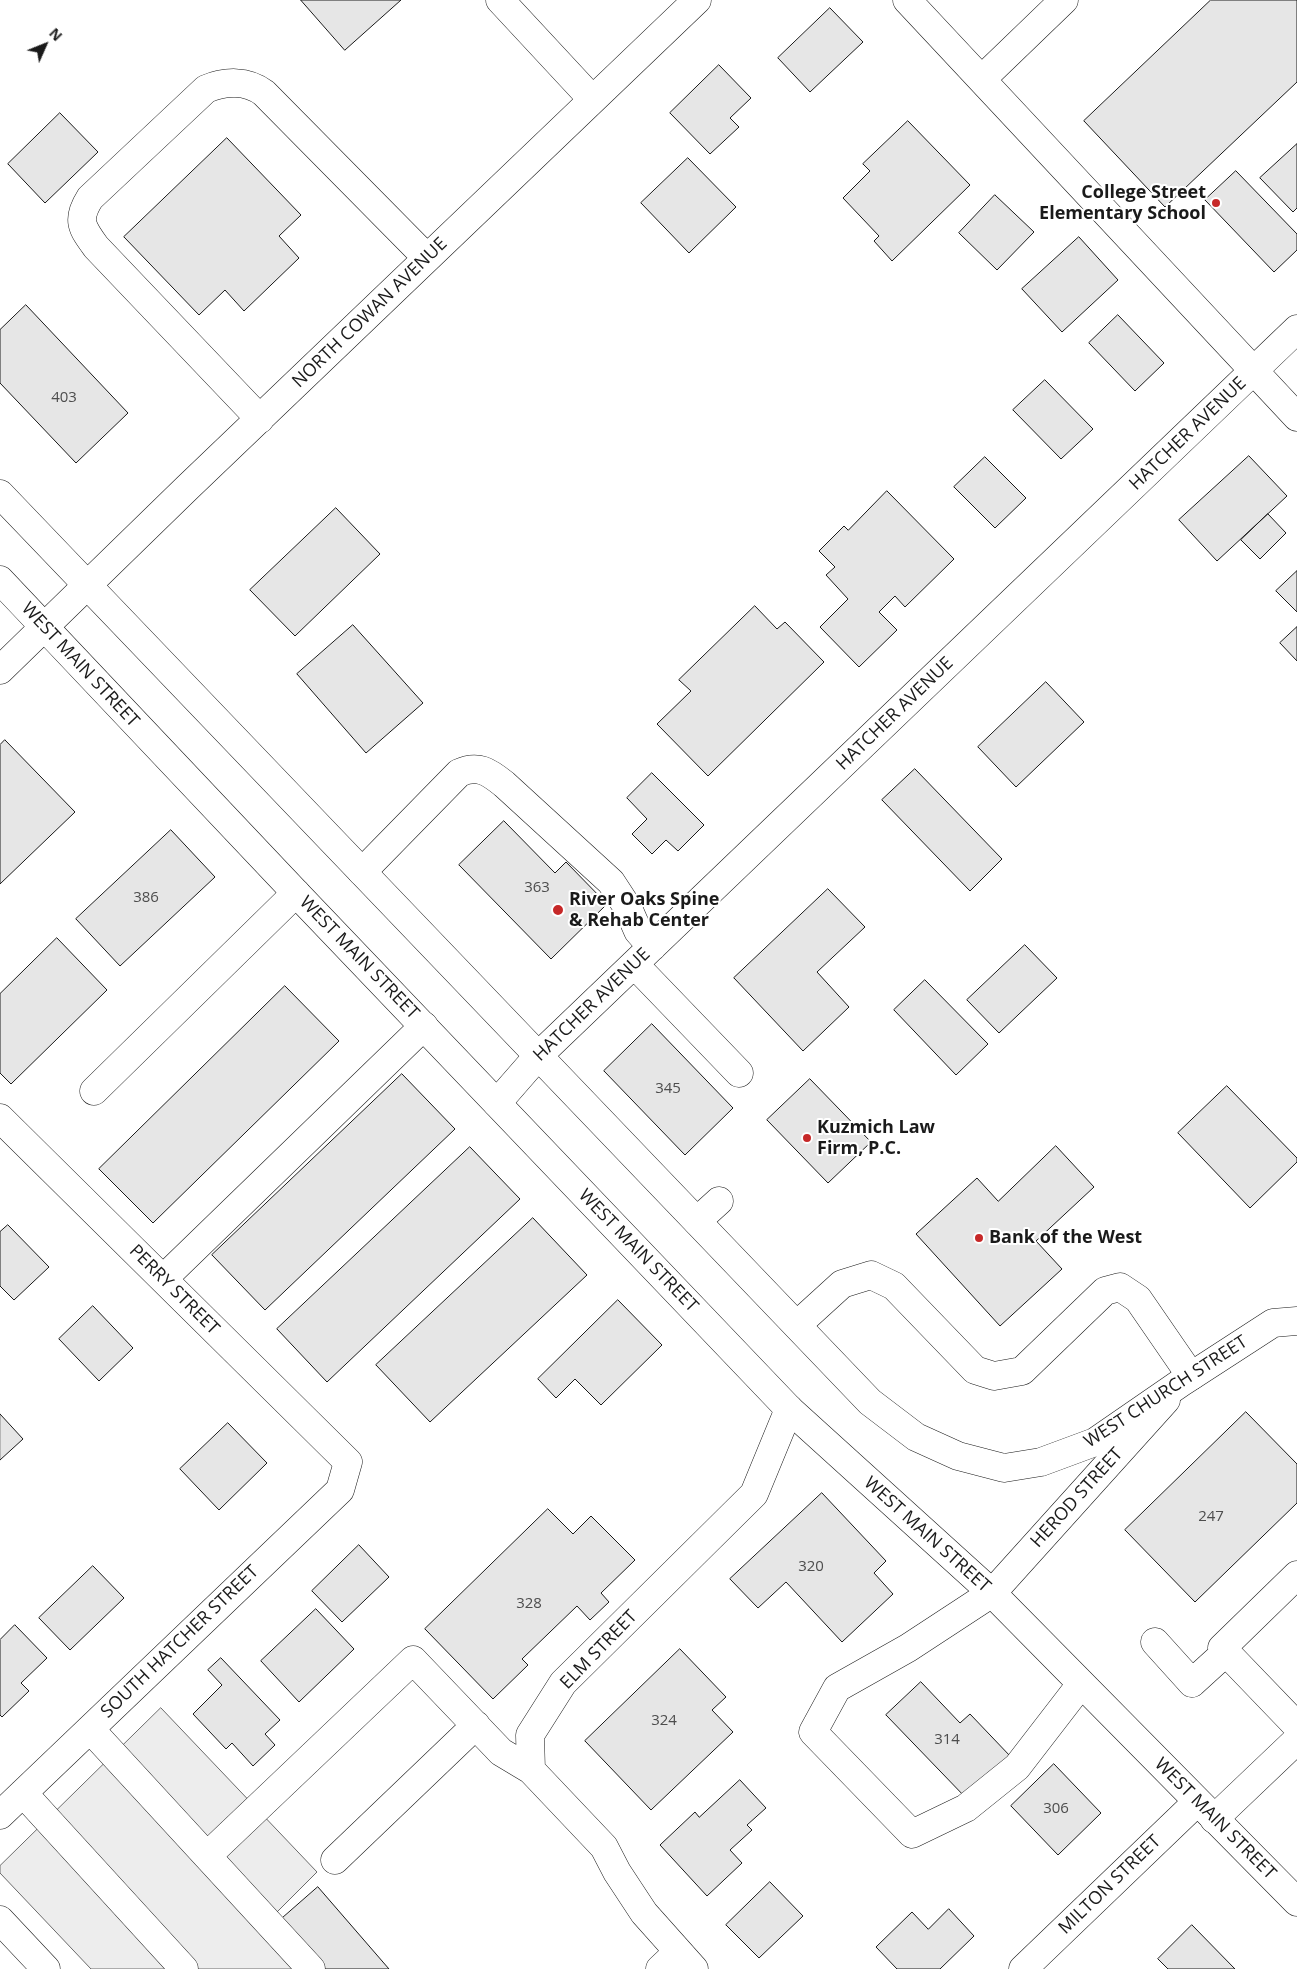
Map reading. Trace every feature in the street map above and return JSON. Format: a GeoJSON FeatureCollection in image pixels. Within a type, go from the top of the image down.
{"type":"FeatureCollection","features":[{"type":"Feature","properties":{"kind":"street"},"geometry":{"type":"LineString","coordinates":[[500,0],[592,99]]}},
{"type":"Feature","properties":{"kind":"street","name":"NORTH COWAN AVENUE"},"geometry":{"type":"LineString","coordinates":[[0,670],[697,0]]}},
{"type":"Feature","properties":{"kind":"street"},"geometry":{"type":"LineString","coordinates":[[907,0],[1297,417]]}},
{"type":"Feature","properties":{"kind":"street"},"geometry":{"type":"LineString","coordinates":[[982,79],[1064,0]]}},
{"type":"Feature","properties":{"kind":"street"},"geometry":{"type":"LineString","coordinates":[[260,419],[96,247],[86,234],[81,223],[83,210],[90,198],[206,89],[220,84],[248,85],[258,88],[427,258]]}},
{"type":"Feature","properties":{"kind":"street","name":"HATCHER AVENUE"},"geometry":{"type":"LineString","coordinates":[[497,1102],[538,1056],[1297,329]]}},
{"type":"Feature","properties":{"kind":"street"},"geometry":{"type":"LineString","coordinates":[[0,494],[797,1325],[842,1284],[871,1275],[894,1286],[975,1370],[994,1376],[1022,1371],[1105,1291],[1120,1287],[1138,1299],[1186,1379]]}},
{"type":"Feature","properties":{"kind":"street","name":"WEST MAIN STREET"},"geometry":{"type":"LineString","coordinates":[[0,580],[789,1409],[992,1593],[1297,1902]]}},
{"type":"Feature","properties":{"kind":"street"},"geometry":{"type":"LineString","coordinates":[[362,872],[459,773],[469,768],[491,773],[611,882],[628,908],[638,931],[643,956],[739,1073]]}},
{"type":"Feature","properties":{"kind":"street"},"geometry":{"type":"LineString","coordinates":[[94,1091],[296,893]]}},
{"type":"Feature","properties":{"kind":"street"},"geometry":{"type":"LineString","coordinates":[[163,1279],[424,1026]]}},
{"type":"Feature","properties":{"kind":"street","name":"PERRY STREET"},"geometry":{"type":"LineString","coordinates":[[0,1118],[348,1462]]}},
{"type":"Feature","properties":{"kind":"street"},"geometry":{"type":"LineString","coordinates":[[697,1221],[718,1201]]}},
{"type":"Feature","properties":{"kind":"street","name":"WEST CHURCH STREET"},"geometry":{"type":"LineString","coordinates":[[797,1325],[870,1402],[916,1437],[958,1456],[1004,1468],[1041,1462],[1095,1442],[1186,1379],[1273,1323],[1297,1321]]}},
{"type":"Feature","properties":{"kind":"street","name":"HEROD STREET"},"geometry":{"type":"LineString","coordinates":[[1082,1684],[1017,1767],[966,1808],[912,1834],[813,1732],[837,1688],[908,1648],[992,1593],[1186,1379]]}},
{"type":"Feature","properties":{"kind":"street","name":"ELM STREET"},"geometry":{"type":"LineString","coordinates":[[531,1770],[530,1735],[563,1684],[754,1494],[789,1409]]}},
{"type":"Feature","properties":{"kind":"street","name":"SOUTH HATCHER STREET"},"geometry":{"type":"LineString","coordinates":[[0,1815],[340,1490],[348,1462]]}},
{"type":"Feature","properties":{"kind":"street"},"geometry":{"type":"LineString","coordinates":[[1297,1575],[1222,1648],[1297,1726]]}},
{"type":"Feature","properties":{"kind":"street"},"geometry":{"type":"LineString","coordinates":[[1155,1642],[1192,1683],[1226,1652]]}},
{"type":"Feature","properties":{"kind":"street"},"geometry":{"type":"LineString","coordinates":[[207,1856],[413,1660],[501,1752],[531,1770],[604,1847],[677,1963]]}},
{"type":"Feature","properties":{"kind":"street"},"geometry":{"type":"LineString","coordinates":[[335,1860],[476,1725]]}},
{"type":"Feature","properties":{"kind":"street"},"geometry":{"type":"LineString","coordinates":[[90,1729],[311,1969]]}},
{"type":"Feature","properties":{"kind":"street","name":"MILTON STREET"},"geometry":{"type":"LineString","coordinates":[[1023,1969],[1206,1810],[1297,1740]]}},
{"type":"Feature","properties":{"kind":"street"},"geometry":{"type":"LineString","coordinates":[[23,1793],[184,1969]]}},
{"type":"Feature","properties":{"kind":"street"},"geometry":{"type":"LineString","coordinates":[[0,1920],[46,1969]]}},
{"type":"Feature","properties":{"kind":"shaded area"},"geometry":{"type":"Polygon","coordinates":[[[161,1708],[317,1872],[261,1928],[300,1969],[91,1969],[0,1873],[0,1866],[161,1708]]]}},
{"type":"Feature","properties":{"kind":"building"},"geometry":{"type":"Polygon","coordinates":[[[301,0],[401,0],[345,50],[301,0]]]}},
{"type":"Feature","properties":{"kind":"building"},"geometry":{"type":"Polygon","coordinates":[[[1211,0],[1297,0],[1297,82],[1165,207],[1084,121],[1211,0]]]}},
{"type":"Feature","properties":{"kind":"building"},"geometry":{"type":"Polygon","coordinates":[[[830,8],[863,42],[810,92],[778,58],[830,8]]]}},
{"type":"Feature","properties":{"kind":"building"},"geometry":{"type":"Polygon","coordinates":[[[719,65],[751,98],[730,118],[739,127],[710,154],[670,113],[719,65]]]}},
{"type":"Feature","properties":{"kind":"building"},"geometry":{"type":"Polygon","coordinates":[[[60,113],[98,152],[45,203],[8,164],[60,113]]]}},
{"type":"Feature","properties":{"kind":"building"},"geometry":{"type":"Polygon","coordinates":[[[908,121],[970,185],[892,261],[874,241],[879,236],[843,198],[870,171],[863,164],[908,121]]]}},
{"type":"Feature","properties":{"kind":"building"},"geometry":{"type":"Polygon","coordinates":[[[227,138],[301,215],[279,236],[299,258],[244,311],[225,290],[199,315],[124,237],[227,138]]]}},
{"type":"Feature","properties":{"kind":"building"},"geometry":{"type":"Polygon","coordinates":[[[1297,144],[1297,208],[1293,212],[1260,178],[1297,144]]]}},
{"type":"Feature","properties":{"kind":"building"},"geometry":{"type":"Polygon","coordinates":[[[688,158],[736,207],[689,253],[641,203],[688,158]]]}},
{"type":"Feature","properties":{"kind":"building"},"geometry":{"type":"Polygon","coordinates":[[[1236,171],[1297,234],[1297,250],[1274,272],[1205,200],[1236,171]]]}},
{"type":"Feature","properties":{"kind":"building"},"geometry":{"type":"Polygon","coordinates":[[[995,195],[1034,232],[997,270],[959,233],[995,195]]]}},
{"type":"Feature","properties":{"kind":"building"},"geometry":{"type":"Polygon","coordinates":[[[1079,237],[1118,280],[1062,332],[1022,289],[1079,237]]]}},
{"type":"Feature","properties":{"kind":"building"},"geometry":{"type":"Polygon","coordinates":[[[26,305],[128,413],[76,463],[0,383],[0,330],[26,305]]]}},
{"type":"Feature","properties":{"kind":"building"},"geometry":{"type":"Polygon","coordinates":[[[1118,315],[1164,363],[1135,391],[1089,343],[1118,315]]]}},
{"type":"Feature","properties":{"kind":"building"},"geometry":{"type":"Polygon","coordinates":[[[1045,380],[1093,429],[1061,459],[1013,410],[1045,380]]]}},
{"type":"Feature","properties":{"kind":"building"},"geometry":{"type":"Polygon","coordinates":[[[1249,456],[1287,496],[1217,561],[1179,520],[1249,456]]]}},
{"type":"Feature","properties":{"kind":"building"},"geometry":{"type":"Polygon","coordinates":[[[985,457],[1026,498],[995,528],[954,487],[985,457]]]}},
{"type":"Feature","properties":{"kind":"building"},"geometry":{"type":"Polygon","coordinates":[[[887,491],[954,559],[905,607],[895,596],[879,612],[897,630],[859,667],[820,627],[848,599],[826,575],[835,567],[819,551],[844,526],[848,530],[887,491]]]}},
{"type":"Feature","properties":{"kind":"building"},"geometry":{"type":"Polygon","coordinates":[[[336,508],[380,554],[295,636],[250,590],[336,508]]]}},
{"type":"Feature","properties":{"kind":"building"},"geometry":{"type":"Polygon","coordinates":[[[1268,514],[1286,533],[1260,559],[1241,540],[1268,514]]]}},
{"type":"Feature","properties":{"kind":"building"},"geometry":{"type":"Polygon","coordinates":[[[1297,571],[1297,612],[1276,591],[1297,571]]]}},
{"type":"Feature","properties":{"kind":"building"},"geometry":{"type":"Polygon","coordinates":[[[755,606],[777,629],[785,622],[824,662],[708,776],[657,724],[691,691],[679,680],[755,606]]]}},
{"type":"Feature","properties":{"kind":"building"},"geometry":{"type":"Polygon","coordinates":[[[353,625],[423,703],[366,753],[297,674],[353,625]]]}},
{"type":"Feature","properties":{"kind":"building"},"geometry":{"type":"Polygon","coordinates":[[[1297,627],[1297,661],[1280,643],[1297,627]]]}},
{"type":"Feature","properties":{"kind":"building"},"geometry":{"type":"Polygon","coordinates":[[[1046,682],[1084,722],[1016,787],[978,747],[1046,682]]]}},
{"type":"Feature","properties":{"kind":"building"},"geometry":{"type":"Polygon","coordinates":[[[5,740],[75,812],[0,884],[0,745],[5,740]]]}},
{"type":"Feature","properties":{"kind":"building"},"geometry":{"type":"Polygon","coordinates":[[[915,769],[1002,859],[970,891],[882,800],[915,769]]]}},
{"type":"Feature","properties":{"kind":"building"},"geometry":{"type":"Polygon","coordinates":[[[652,773],[704,825],[678,851],[666,840],[652,854],[632,834],[647,819],[627,798],[652,773]]]}},
{"type":"Feature","properties":{"kind":"building"},"geometry":{"type":"Polygon","coordinates":[[[504,821],[555,873],[566,862],[607,904],[551,959],[459,865],[504,821]]]}},
{"type":"Feature","properties":{"kind":"building"},"geometry":{"type":"Polygon","coordinates":[[[171,830],[215,877],[120,966],[76,919],[171,830]]]}},
{"type":"Feature","properties":{"kind":"building"},"geometry":{"type":"Polygon","coordinates":[[[828,889],[865,927],[817,972],[849,1007],[803,1051],[734,978],[828,889]]]}},
{"type":"Feature","properties":{"kind":"building"},"geometry":{"type":"Polygon","coordinates":[[[57,938],[107,990],[11,1084],[0,1073],[0,994],[57,938]]]}},
{"type":"Feature","properties":{"kind":"building"},"geometry":{"type":"Polygon","coordinates":[[[1025,945],[1057,978],[999,1033],[967,1000],[1025,945]]]}},
{"type":"Feature","properties":{"kind":"building"},"geometry":{"type":"Polygon","coordinates":[[[925,980],[988,1044],[956,1075],[894,1010],[925,980]]]}},
{"type":"Feature","properties":{"kind":"building"},"geometry":{"type":"Polygon","coordinates":[[[285,986],[339,1041],[153,1223],[99,1169],[285,986]]]}},
{"type":"Feature","properties":{"kind":"building"},"geometry":{"type":"Polygon","coordinates":[[[652,1024],[733,1108],[685,1155],[604,1071],[652,1024]]]}},
{"type":"Feature","properties":{"kind":"building"},"geometry":{"type":"Polygon","coordinates":[[[402,1074],[455,1129],[265,1310],[212,1255],[402,1074]]]}},
{"type":"Feature","properties":{"kind":"building"},"geometry":{"type":"Polygon","coordinates":[[[810,1079],[871,1142],[828,1183],[767,1120],[810,1079]]]}},
{"type":"Feature","properties":{"kind":"building"},"geometry":{"type":"Polygon","coordinates":[[[1227,1086],[1297,1158],[1297,1162],[1250,1208],[1178,1133],[1227,1086]]]}},
{"type":"Feature","properties":{"kind":"building","name":"Bank of the West"},"geometry":{"type":"Polygon","coordinates":[[[1056,1146],[1094,1187],[1036,1241],[1062,1269],[1000,1326],[916,1234],[977,1178],[998,1201],[1056,1146]]]}},
{"type":"Feature","properties":{"kind":"building"},"geometry":{"type":"Polygon","coordinates":[[[470,1147],[520,1199],[327,1382],[277,1329],[470,1147]]]}},
{"type":"Feature","properties":{"kind":"building"},"geometry":{"type":"Polygon","coordinates":[[[533,1218],[587,1275],[430,1422],[376,1365],[533,1218]]]}},
{"type":"Feature","properties":{"kind":"building"},"geometry":{"type":"Polygon","coordinates":[[[8,1225],[49,1267],[14,1300],[0,1286],[0,1232],[8,1225]]]}},
{"type":"Feature","properties":{"kind":"building"},"geometry":{"type":"Polygon","coordinates":[[[618,1300],[662,1345],[601,1405],[575,1379],[556,1398],[538,1379],[618,1300]]]}},
{"type":"Feature","properties":{"kind":"building"},"geometry":{"type":"Polygon","coordinates":[[[93,1306],[133,1348],[99,1381],[59,1339],[93,1306]]]}},
{"type":"Feature","properties":{"kind":"building"},"geometry":{"type":"Polygon","coordinates":[[[1246,1412],[1297,1464],[1297,1503],[1195,1602],[1125,1530],[1246,1412]]]}},
{"type":"Feature","properties":{"kind":"building"},"geometry":{"type":"Polygon","coordinates":[[[0,1414],[23,1439],[0,1460],[0,1414]]]}},
{"type":"Feature","properties":{"kind":"building"},"geometry":{"type":"Polygon","coordinates":[[[228,1423],[267,1463],[219,1510],[180,1469],[228,1423]]]}},
{"type":"Feature","properties":{"kind":"building"},"geometry":{"type":"Polygon","coordinates":[[[822,1493],[886,1561],[874,1573],[893,1594],[842,1642],[786,1582],[758,1608],[730,1579],[822,1493]]]}},
{"type":"Feature","properties":{"kind":"building"},"geometry":{"type":"Polygon","coordinates":[[[548,1509],[573,1534],[591,1516],[635,1560],[601,1593],[609,1602],[590,1620],[577,1606],[522,1659],[528,1665],[493,1699],[425,1629],[548,1509]]]}},
{"type":"Feature","properties":{"kind":"building"},"geometry":{"type":"Polygon","coordinates":[[[359,1545],[389,1577],[342,1622],[312,1591],[359,1545]]]}},
{"type":"Feature","properties":{"kind":"building"},"geometry":{"type":"Polygon","coordinates":[[[93,1566],[124,1598],[70,1650],[39,1618],[93,1566]]]}},
{"type":"Feature","properties":{"kind":"building"},"geometry":{"type":"Polygon","coordinates":[[[316,1609],[354,1649],[299,1702],[261,1661],[316,1609]]]}},
{"type":"Feature","properties":{"kind":"building"},"geometry":{"type":"Polygon","coordinates":[[[15,1625],[47,1658],[21,1683],[29,1691],[2,1717],[0,1715],[0,1640],[15,1625]]]}},
{"type":"Feature","properties":{"kind":"building"},"geometry":{"type":"Polygon","coordinates":[[[680,1649],[726,1697],[712,1710],[733,1732],[651,1810],[585,1741],[680,1649]]]}},
{"type":"Feature","properties":{"kind":"building"},"geometry":{"type":"Polygon","coordinates":[[[221,1658],[280,1720],[265,1734],[275,1745],[253,1766],[232,1743],[226,1749],[193,1714],[222,1685],[208,1670],[221,1658]]]}},
{"type":"Feature","properties":{"kind":"building"},"geometry":{"type":"Polygon","coordinates":[[[921,1682],[960,1723],[970,1714],[1011,1757],[967,1799],[886,1715],[921,1682]]]}},
{"type":"Feature","properties":{"kind":"building"},"geometry":{"type":"Polygon","coordinates":[[[1054,1764],[1101,1813],[1058,1855],[1011,1806],[1054,1764]]]}},
{"type":"Feature","properties":{"kind":"building"},"geometry":{"type":"Polygon","coordinates":[[[740,1780],[766,1808],[747,1825],[752,1830],[730,1850],[742,1863],[707,1896],[660,1845],[695,1812],[699,1817],[740,1780]]]}},
{"type":"Feature","properties":{"kind":"building"},"geometry":{"type":"Polygon","coordinates":[[[770,1882],[803,1916],[759,1958],[726,1925],[770,1882]]]}},
{"type":"Feature","properties":{"kind":"building"},"geometry":{"type":"Polygon","coordinates":[[[318,1887],[389,1969],[318,1969],[278,1922],[318,1887]]]}},
{"type":"Feature","properties":{"kind":"building"},"geometry":{"type":"Polygon","coordinates":[[[949,1909],[974,1936],[940,1969],[897,1969],[876,1947],[912,1912],[928,1929],[949,1909]]]}},
{"type":"Feature","properties":{"kind":"building"},"geometry":{"type":"Polygon","coordinates":[[[1192,1925],[1235,1969],[1168,1969],[1158,1959],[1192,1925]]]}},
{"type":"Feature","properties":{"kind":"place","name":"College Street Elementary School"},"geometry":{"type":"Point","coordinates":[1216,203]}},
{"type":"Feature","properties":{"kind":"place","name":"River Oaks Spine & Rehab Center"},"geometry":{"type":"Point","coordinates":[558,910]}},
{"type":"Feature","properties":{"kind":"place","name":"Kuzmich Law Firm, P.C."},"geometry":{"type":"Point","coordinates":[807,1138]}},
{"type":"Feature","properties":{"kind":"place","name":"Bank of the West"},"geometry":{"type":"Point","coordinates":[979,1238]}}]}
